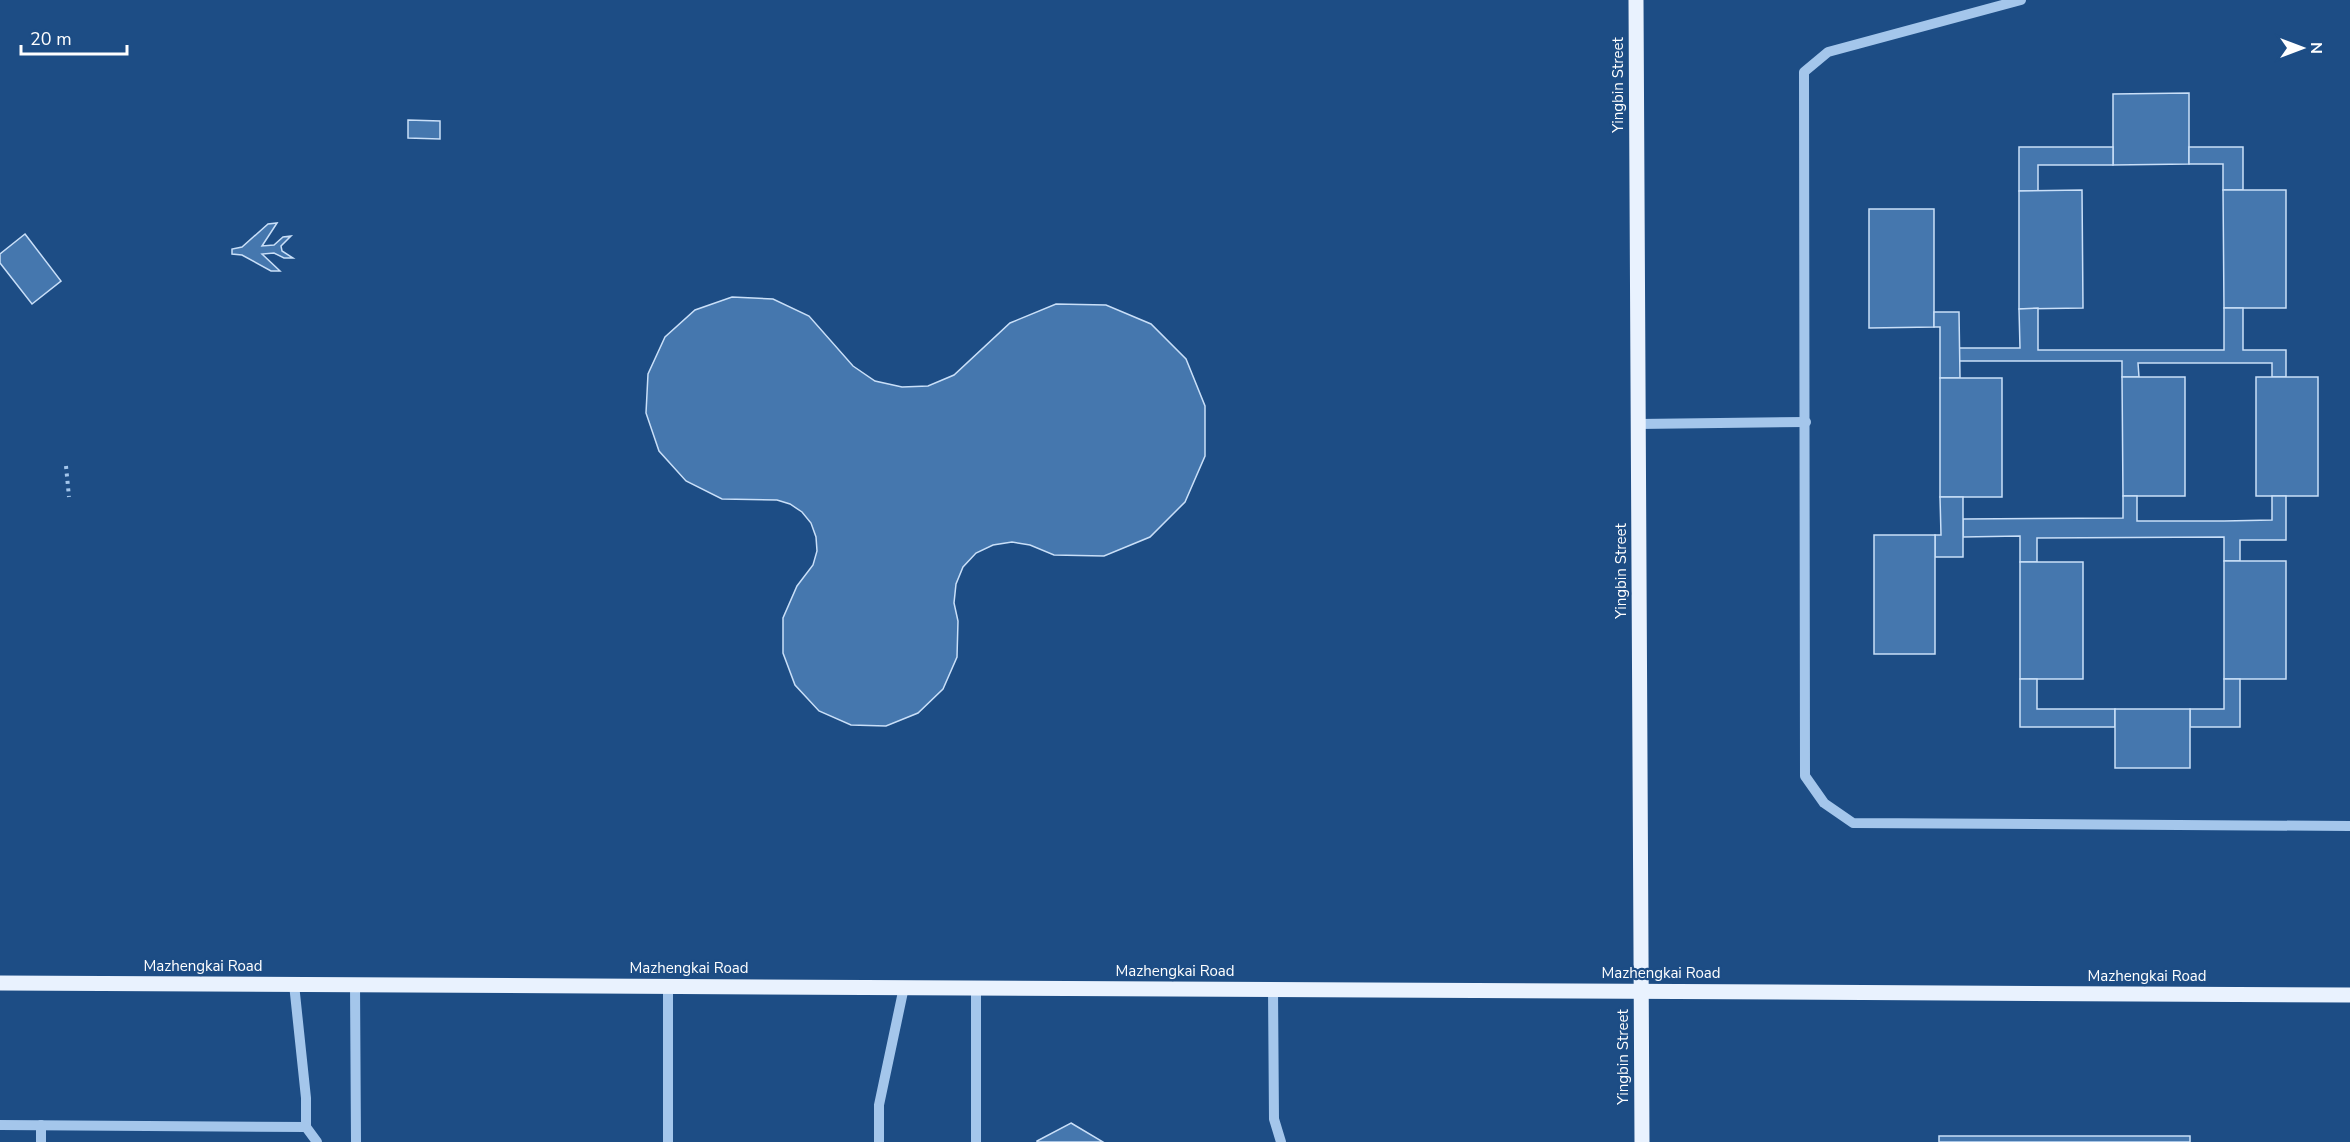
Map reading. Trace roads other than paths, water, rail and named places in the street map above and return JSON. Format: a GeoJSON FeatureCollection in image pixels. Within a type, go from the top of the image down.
{"type":"FeatureCollection","features":[{"type":"Feature","properties":{"kind":"main road","name":"Yingbin Street"},"geometry":{"type":"LineString","coordinates":[[1636,0],[1642,1142]]}},
{"type":"Feature","properties":{"kind":"main road","name":"Mazhengkai Road"},"geometry":{"type":"LineString","coordinates":[[0,983],[2350,995]]}},
{"type":"Feature","properties":{"kind":"street"},"geometry":{"type":"LineString","coordinates":[[2021,0],[1828,52],[1804,72],[1805,776],[1824,803],[1853,823],[2350,826]]}},
{"type":"Feature","properties":{"kind":"street"},"geometry":{"type":"LineString","coordinates":[[1638,424],[1806,422]]}},
{"type":"Feature","properties":{"kind":"street"},"geometry":{"type":"LineString","coordinates":[[294,984],[306,1098],[306,1127],[317,1142]]}},
{"type":"Feature","properties":{"kind":"street"},"geometry":{"type":"LineString","coordinates":[[355,984],[356,1142]]}},
{"type":"Feature","properties":{"kind":"street"},"geometry":{"type":"LineString","coordinates":[[668,986],[668,1142]]}},
{"type":"Feature","properties":{"kind":"street"},"geometry":{"type":"LineString","coordinates":[[879,1142],[879,1105],[904,987]]}},
{"type":"Feature","properties":{"kind":"street"},"geometry":{"type":"LineString","coordinates":[[976,988],[976,1142]]}},
{"type":"Feature","properties":{"kind":"street"},"geometry":{"type":"LineString","coordinates":[[1273,989],[1274,1119],[1281,1142]]}},
{"type":"Feature","properties":{"kind":"street"},"geometry":{"type":"LineString","coordinates":[[0,1125],[306,1127]]}},
{"type":"Feature","properties":{"kind":"street"},"geometry":{"type":"LineString","coordinates":[[41,1125],[41,1142]]}}]}
